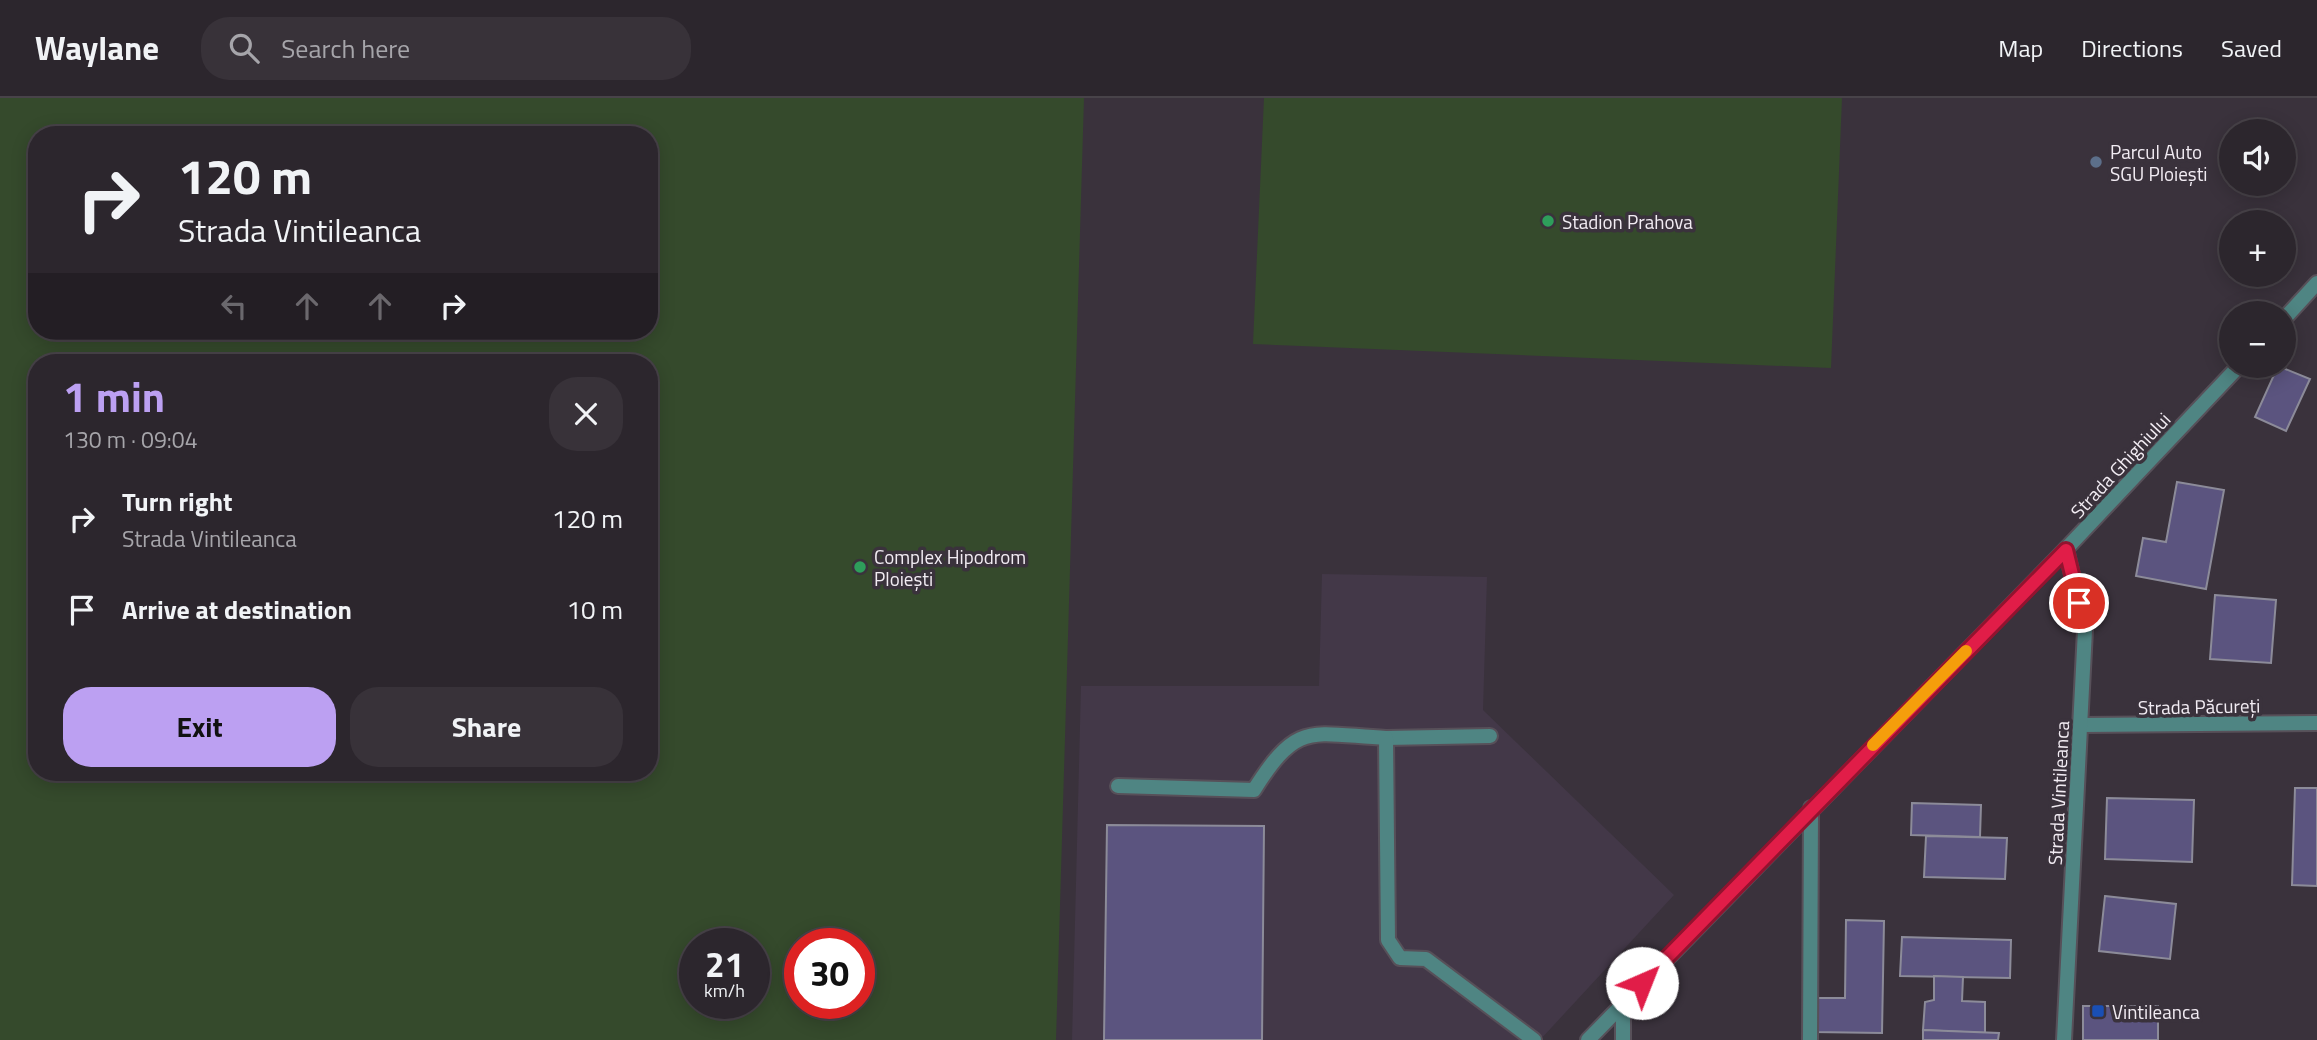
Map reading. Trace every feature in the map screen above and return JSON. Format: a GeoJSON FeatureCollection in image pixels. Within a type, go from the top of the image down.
{"type":"FeatureCollection","features":[{"type":"Feature","properties":{"kind":"street"},"geometry":{"type":"LineString","coordinates":[[2296,306],[2317,283]]}},
{"type":"Feature","properties":{"kind":"street","name":"Strada Ghighiului"},"geometry":{"type":"LineString","coordinates":[[1588,1040],[1811,808],[2066,550],[2228,378]]}},
{"type":"Feature","properties":{"kind":"street","name":"Strada Vintileanca"},"geometry":{"type":"LineString","coordinates":[[2064,1040],[2085,630],[2066,550]]}},
{"type":"Feature","properties":{"kind":"street","name":"Strada Păcureți"},"geometry":{"type":"LineString","coordinates":[[2081,725],[2317,723]]}},
{"type":"Feature","properties":{"kind":"street"},"geometry":{"type":"LineString","coordinates":[[1118,786],[1254,790],[1276,755],[1292,741],[1311,734],[1386,738],[1490,736]]}},
{"type":"Feature","properties":{"kind":"street"},"geometry":{"type":"LineString","coordinates":[[1386,738],[1388,940],[1400,958],[1426,959],[1534,1040]]}},
{"type":"Feature","properties":{"kind":"street"},"geometry":{"type":"LineString","coordinates":[[1811,808],[1811,1040]]}},
{"type":"Feature","properties":{"kind":"street"},"geometry":{"type":"LineString","coordinates":[[1623,1003],[1623,1040]]}},
{"type":"Feature","properties":{"kind":"shaded area"},"geometry":{"type":"Polygon","coordinates":[[[1322,574],[1487,577],[1483,710],[1674,895],[1540,1040],[1072,1040],[1081,686],[1319,686],[1322,574]]]}},
{"type":"Feature","properties":{"kind":"green space","name":"Complex Hipodrom Ploiești"},"geometry":{"type":"Polygon","coordinates":[[[0,98],[1084,98],[1056,1040],[0,1040],[0,98]]]}},
{"type":"Feature","properties":{"kind":"green space","name":"Stadion Prahova"},"geometry":{"type":"Polygon","coordinates":[[[1264,98],[1842,98],[1831,368],[1253,344],[1264,98]]]}},
{"type":"Feature","properties":{"kind":"building"},"geometry":{"type":"Polygon","coordinates":[[[2296,373],[2310,379],[2286,431],[2255,417],[2273,378],[2296,378],[2296,373]]]}},
{"type":"Feature","properties":{"kind":"building"},"geometry":{"type":"Polygon","coordinates":[[[2177,482],[2224,490],[2206,589],[2136,576],[2143,538],[2166,542],[2177,482]]]}},
{"type":"Feature","properties":{"kind":"building"},"geometry":{"type":"Polygon","coordinates":[[[2215,595],[2276,600],[2271,663],[2210,659],[2215,595]]]}},
{"type":"Feature","properties":{"kind":"building"},"geometry":{"type":"Polygon","coordinates":[[[2295,788],[2317,788],[2317,886],[2292,885],[2295,788]]]}},
{"type":"Feature","properties":{"kind":"building"},"geometry":{"type":"Polygon","coordinates":[[[2107,798],[2194,800],[2192,862],[2105,859],[2107,798]]]}},
{"type":"Feature","properties":{"kind":"building"},"geometry":{"type":"Polygon","coordinates":[[[1912,803],[1981,805],[1980,837],[1911,835],[1912,803]]]}},
{"type":"Feature","properties":{"kind":"building"},"geometry":{"type":"Polygon","coordinates":[[[1107,825],[1264,826],[1262,1040],[1104,1040],[1107,825]]]}},
{"type":"Feature","properties":{"kind":"building"},"geometry":{"type":"Polygon","coordinates":[[[1926,836],[2007,838],[2005,879],[1924,877],[1926,836]]]}},
{"type":"Feature","properties":{"kind":"building"},"geometry":{"type":"Polygon","coordinates":[[[2105,896],[2176,904],[2170,959],[2099,951],[2105,896]]]}},
{"type":"Feature","properties":{"kind":"building"},"geometry":{"type":"Polygon","coordinates":[[[1846,920],[1884,921],[1882,1033],[1813,1032],[1813,998],[1845,998],[1846,920]]]}},
{"type":"Feature","properties":{"kind":"building"},"geometry":{"type":"Polygon","coordinates":[[[1902,937],[2011,940],[2010,978],[1900,976],[1902,937]]]}},
{"type":"Feature","properties":{"kind":"building"},"geometry":{"type":"Polygon","coordinates":[[[1934,976],[1963,977],[1962,1001],[1985,1002],[1985,1033],[1923,1030],[1925,1002],[1934,1000],[1934,976]]]}},
{"type":"Feature","properties":{"kind":"building"},"geometry":{"type":"Polygon","coordinates":[[[2083,1006],[2158,1006],[2158,1040],[2083,1040],[2083,1006]]]}},
{"type":"Feature","properties":{"kind":"building"},"geometry":{"type":"Polygon","coordinates":[[[1923,1030],[1999,1033],[1998,1040],[1923,1040],[1923,1030]]]}},
{"type":"Feature","properties":{"kind":"slow traffic"},"geometry":{"type":"LineString","coordinates":[[1873,745],[1966,651]]}},
{"type":"Feature","properties":{"kind":"place","name":"Parcul Auto SGU Ploiești"},"geometry":{"type":"Point","coordinates":[2096,162]}},
{"type":"Feature","properties":{"kind":"place","name":"Stadion Prahova"},"geometry":{"type":"Point","coordinates":[1548,221]}},
{"type":"Feature","properties":{"kind":"place","name":"Complex Hipodrom Ploiești"},"geometry":{"type":"Point","coordinates":[860,567]}},
{"type":"Feature","properties":{"kind":"place","name":"Vintileanca"},"geometry":{"type":"Point","coordinates":[2098,1011]}},
{"type":"Feature","properties":{"kind":"route"},"geometry":{"type":"LineString","coordinates":[[1642,983],[2066,550],[2079,603]]}}]}
